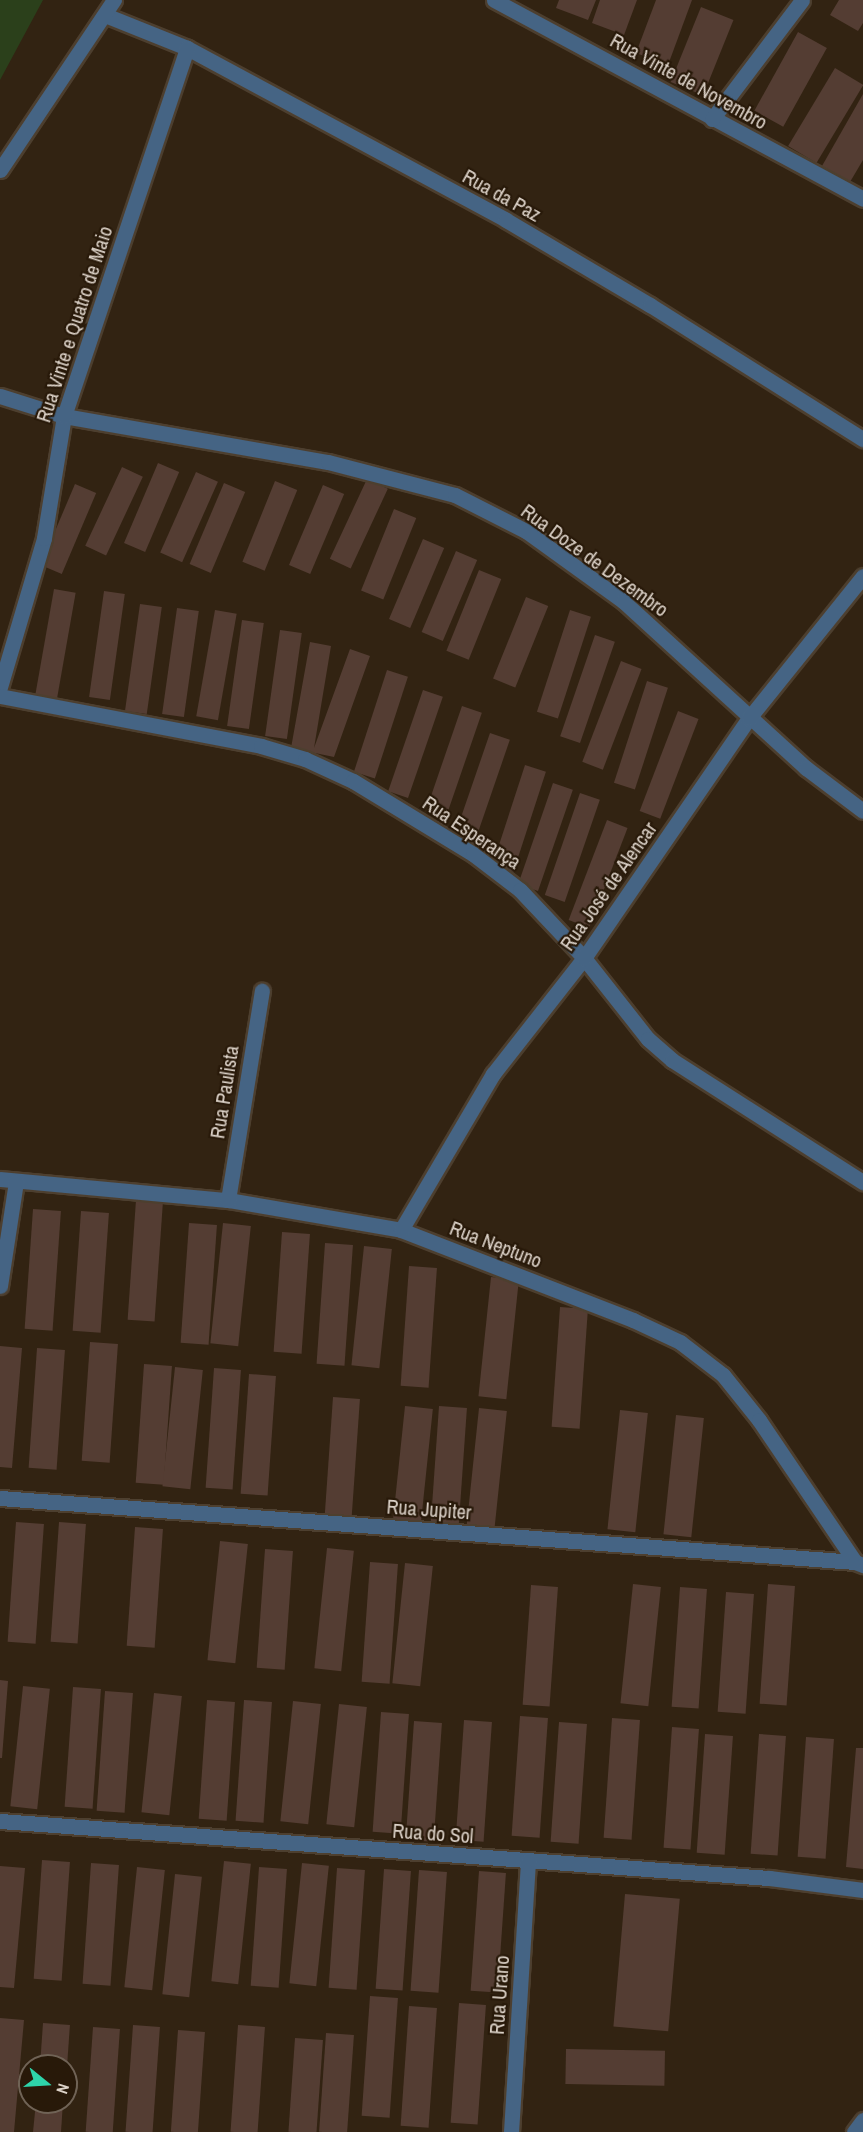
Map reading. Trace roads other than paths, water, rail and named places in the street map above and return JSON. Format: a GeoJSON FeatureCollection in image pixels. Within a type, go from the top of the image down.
{"type":"FeatureCollection","features":[{"type":"Feature","properties":{"kind":"street"},"geometry":{"type":"LineString","coordinates":[[0,170],[114,0]]}},
{"type":"Feature","properties":{"kind":"street","name":"Rua Vinte de Novembro"},"geometry":{"type":"LineString","coordinates":[[494,0],[863,199]]}},
{"type":"Feature","properties":{"kind":"street"},"geometry":{"type":"LineString","coordinates":[[712,119],[802,0]]}},
{"type":"Feature","properties":{"kind":"street","name":"Rua da Paz"},"geometry":{"type":"LineString","coordinates":[[105,15],[186,48],[506,220],[660,311],[863,439]]}},
{"type":"Feature","properties":{"kind":"street","name":"Rua Vinte e Quatro de Maio"},"geometry":{"type":"LineString","coordinates":[[0,687],[44,538],[63,416],[186,48]]}},
{"type":"Feature","properties":{"kind":"street","name":"Rua Doze de Dezembro"},"geometry":{"type":"LineString","coordinates":[[0,396],[63,416],[327,462],[455,495],[526,531],[623,601],[700,668],[749,718],[806,768],[863,811]]}},
{"type":"Feature","properties":{"kind":"street","name":"Rua José de Alencar"},"geometry":{"type":"LineString","coordinates":[[401,1230],[493,1074],[584,958],[749,718],[863,576]]}},
{"type":"Feature","properties":{"kind":"street","name":"Rua Esperança"},"geometry":{"type":"LineString","coordinates":[[0,696],[261,746],[305,759],[353,781],[473,854],[520,890],[584,958],[648,1039],[672,1060],[863,1182]]}},
{"type":"Feature","properties":{"kind":"street","name":"Rua Paulista"},"geometry":{"type":"LineString","coordinates":[[228,1200],[262,991]]}},
{"type":"Feature","properties":{"kind":"street","name":"Rua Neptuno"},"geometry":{"type":"LineString","coordinates":[[0,1179],[228,1200],[401,1230],[680,1342],[730,1384],[859,1563]]}},
{"type":"Feature","properties":{"kind":"street"},"geometry":{"type":"LineString","coordinates":[[0,1286],[16,1181]]}},
{"type":"Feature","properties":{"kind":"street","name":"Rua Jupiter"},"geometry":{"type":"LineString","coordinates":[[0,1498],[859,1563]]}},
{"type":"Feature","properties":{"kind":"street","name":"Rua do Sol"},"geometry":{"type":"LineString","coordinates":[[0,1821],[769,1878],[863,1890]]}},
{"type":"Feature","properties":{"kind":"street","name":"Rua Urano"},"geometry":{"type":"LineString","coordinates":[[511,2132],[528,1861]]}},
{"type":"Feature","properties":{"kind":"street"},"geometry":{"type":"LineString","coordinates":[[854,2132],[863,2120]]}}]}
